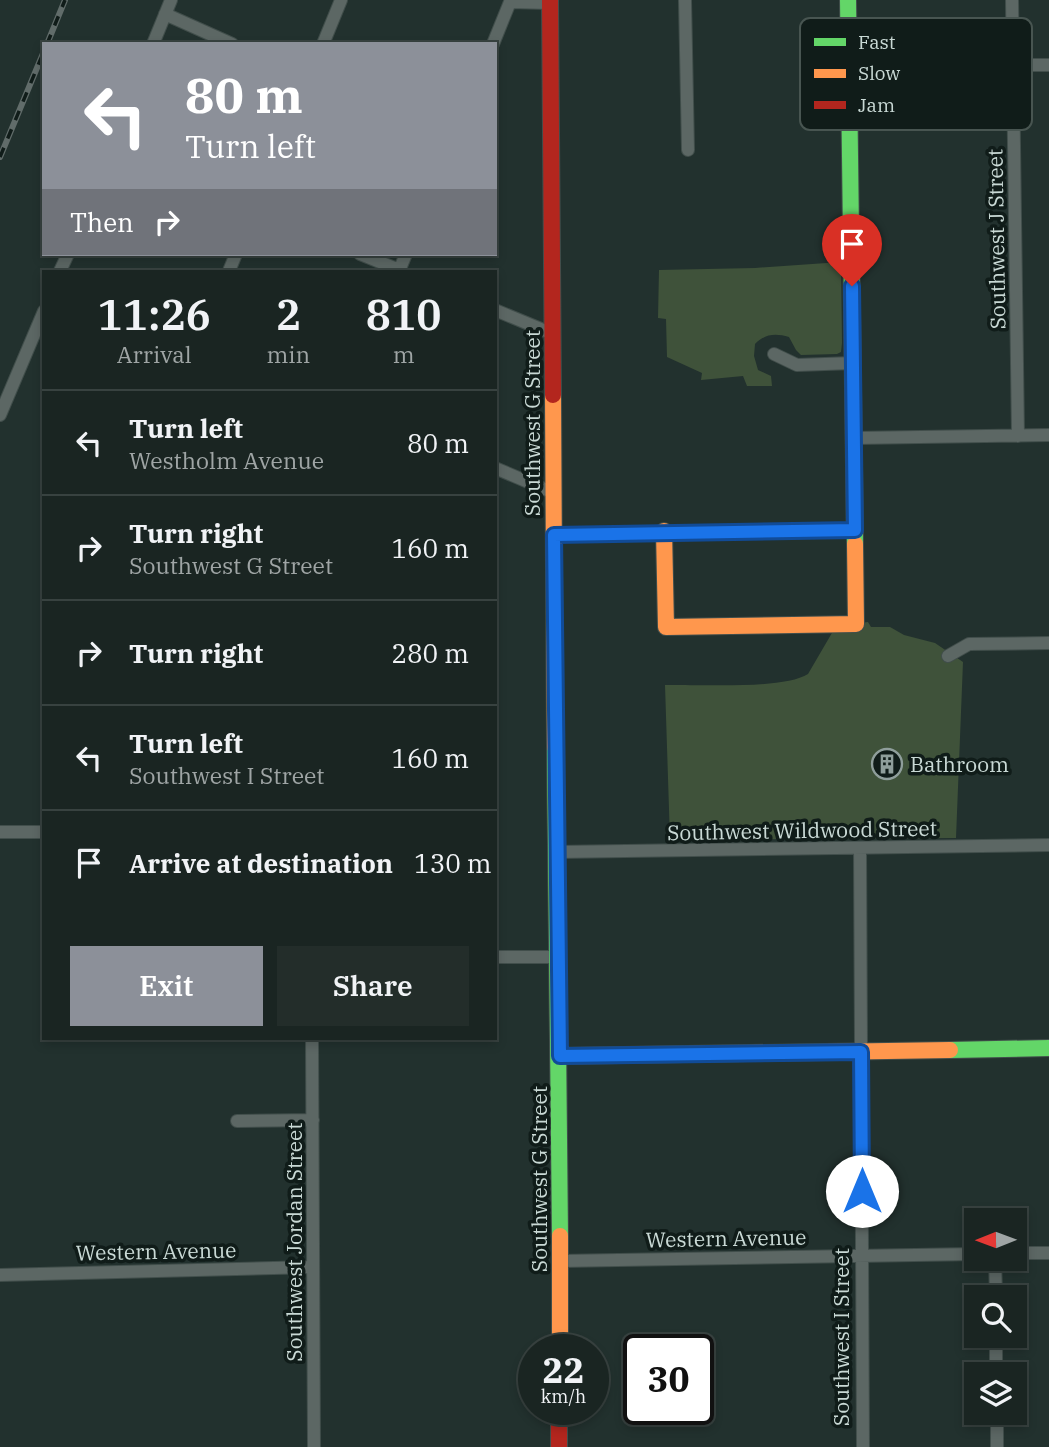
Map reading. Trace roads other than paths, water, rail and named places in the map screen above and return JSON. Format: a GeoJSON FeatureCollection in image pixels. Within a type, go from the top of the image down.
{"type":"FeatureCollection","features":[{"type":"Feature","properties":{"kind":"street"},"geometry":{"type":"LineString","coordinates":[[154,42],[171,0]]}},
{"type":"Feature","properties":{"kind":"street"},"geometry":{"type":"LineString","coordinates":[[324,42],[341,0]]}},
{"type":"Feature","properties":{"kind":"street"},"geometry":{"type":"LineString","coordinates":[[685,0],[688,150]]}},
{"type":"Feature","properties":{"kind":"street"},"geometry":{"type":"LineString","coordinates":[[848,0],[848,18]]}},
{"type":"Feature","properties":{"kind":"street","name":"Southwest J Street"},"geometry":{"type":"LineString","coordinates":[[1012,0],[1013,18]]}},
{"type":"Feature","properties":{"kind":"street"},"geometry":{"type":"LineString","coordinates":[[494,42],[510,2],[550,1]]}},
{"type":"Feature","properties":{"kind":"street","name":"Southwest G Street"},"geometry":{"type":"LineString","coordinates":[[550,1],[560,1334]]}},
{"type":"Feature","properties":{"kind":"street"},"geometry":{"type":"LineString","coordinates":[[165,14],[228,42]]}},
{"type":"Feature","properties":{"kind":"street"},"geometry":{"type":"LineString","coordinates":[[664,531],[666,627],[856,624],[850,130]]}},
{"type":"Feature","properties":{"kind":"street","name":"Southwest J Street"},"geometry":{"type":"LineString","coordinates":[[1015,130],[1018,436]]}},
{"type":"Feature","properties":{"kind":"street"},"geometry":{"type":"LineString","coordinates":[[365,256],[398,270]]}},
{"type":"Feature","properties":{"kind":"street"},"geometry":{"type":"LineString","coordinates":[[497,311],[553,334]]}},
{"type":"Feature","properties":{"kind":"street"},"geometry":{"type":"LineString","coordinates":[[0,415],[42,316]]}},
{"type":"Feature","properties":{"kind":"street"},"geometry":{"type":"LineString","coordinates":[[774,354],[797,365],[853,363]]}},
{"type":"Feature","properties":{"kind":"street"},"geometry":{"type":"LineString","coordinates":[[854,439],[1049,435]]}},
{"type":"Feature","properties":{"kind":"street"},"geometry":{"type":"LineString","coordinates":[[497,469],[554,493]]}},
{"type":"Feature","properties":{"kind":"street"},"geometry":{"type":"LineString","coordinates":[[554,535],[664,531],[855,530]]}},
{"type":"Feature","properties":{"kind":"street"},"geometry":{"type":"LineString","coordinates":[[948,656],[969,644],[1049,643]]}},
{"type":"Feature","properties":{"kind":"street"},"geometry":{"type":"LineString","coordinates":[[0,832],[42,832]]}},
{"type":"Feature","properties":{"kind":"street","name":"Southwest Wildwood Street"},"geometry":{"type":"LineString","coordinates":[[556,852],[1049,845]]}},
{"type":"Feature","properties":{"kind":"street","name":"Southwest I Street"},"geometry":{"type":"LineString","coordinates":[[860,848],[863,1447]]}},
{"type":"Feature","properties":{"kind":"street"},"geometry":{"type":"LineString","coordinates":[[497,957],[558,957]]}},
{"type":"Feature","properties":{"kind":"street","name":"Southwest Jordan Street"},"geometry":{"type":"LineString","coordinates":[[312,1040],[314,1447]]}},
{"type":"Feature","properties":{"kind":"street"},"geometry":{"type":"LineString","coordinates":[[560,1056],[1049,1048]]}},
{"type":"Feature","properties":{"kind":"street"},"geometry":{"type":"LineString","coordinates":[[237,1121],[313,1120]]}},
{"type":"Feature","properties":{"kind":"street"},"geometry":{"type":"LineString","coordinates":[[1027,1253],[1049,1252]]}},
{"type":"Feature","properties":{"kind":"street","name":"Western Avenue"},"geometry":{"type":"LineString","coordinates":[[560,1261],[964,1254]]}},
{"type":"Feature","properties":{"kind":"street","name":"Western Avenue"},"geometry":{"type":"LineString","coordinates":[[0,1275],[313,1266]]}},
{"type":"Feature","properties":{"kind":"street"},"geometry":{"type":"LineString","coordinates":[[559,1425],[559,1447]]}},
{"type":"Feature","properties":{"kind":"street"},"geometry":{"type":"LineString","coordinates":[[997,1425],[997,1447]]}},
{"type":"Feature","properties":{"kind":"railway"},"geometry":{"type":"LineString","coordinates":[[48,42],[65,0]]}},
{"type":"Feature","properties":{"kind":"railway"},"geometry":{"type":"LineString","coordinates":[[0,157],[42,56]]}},
{"type":"Feature","properties":{"kind":"place","name":"Bathroom"},"geometry":{"type":"Point","coordinates":[887,764]}}]}
